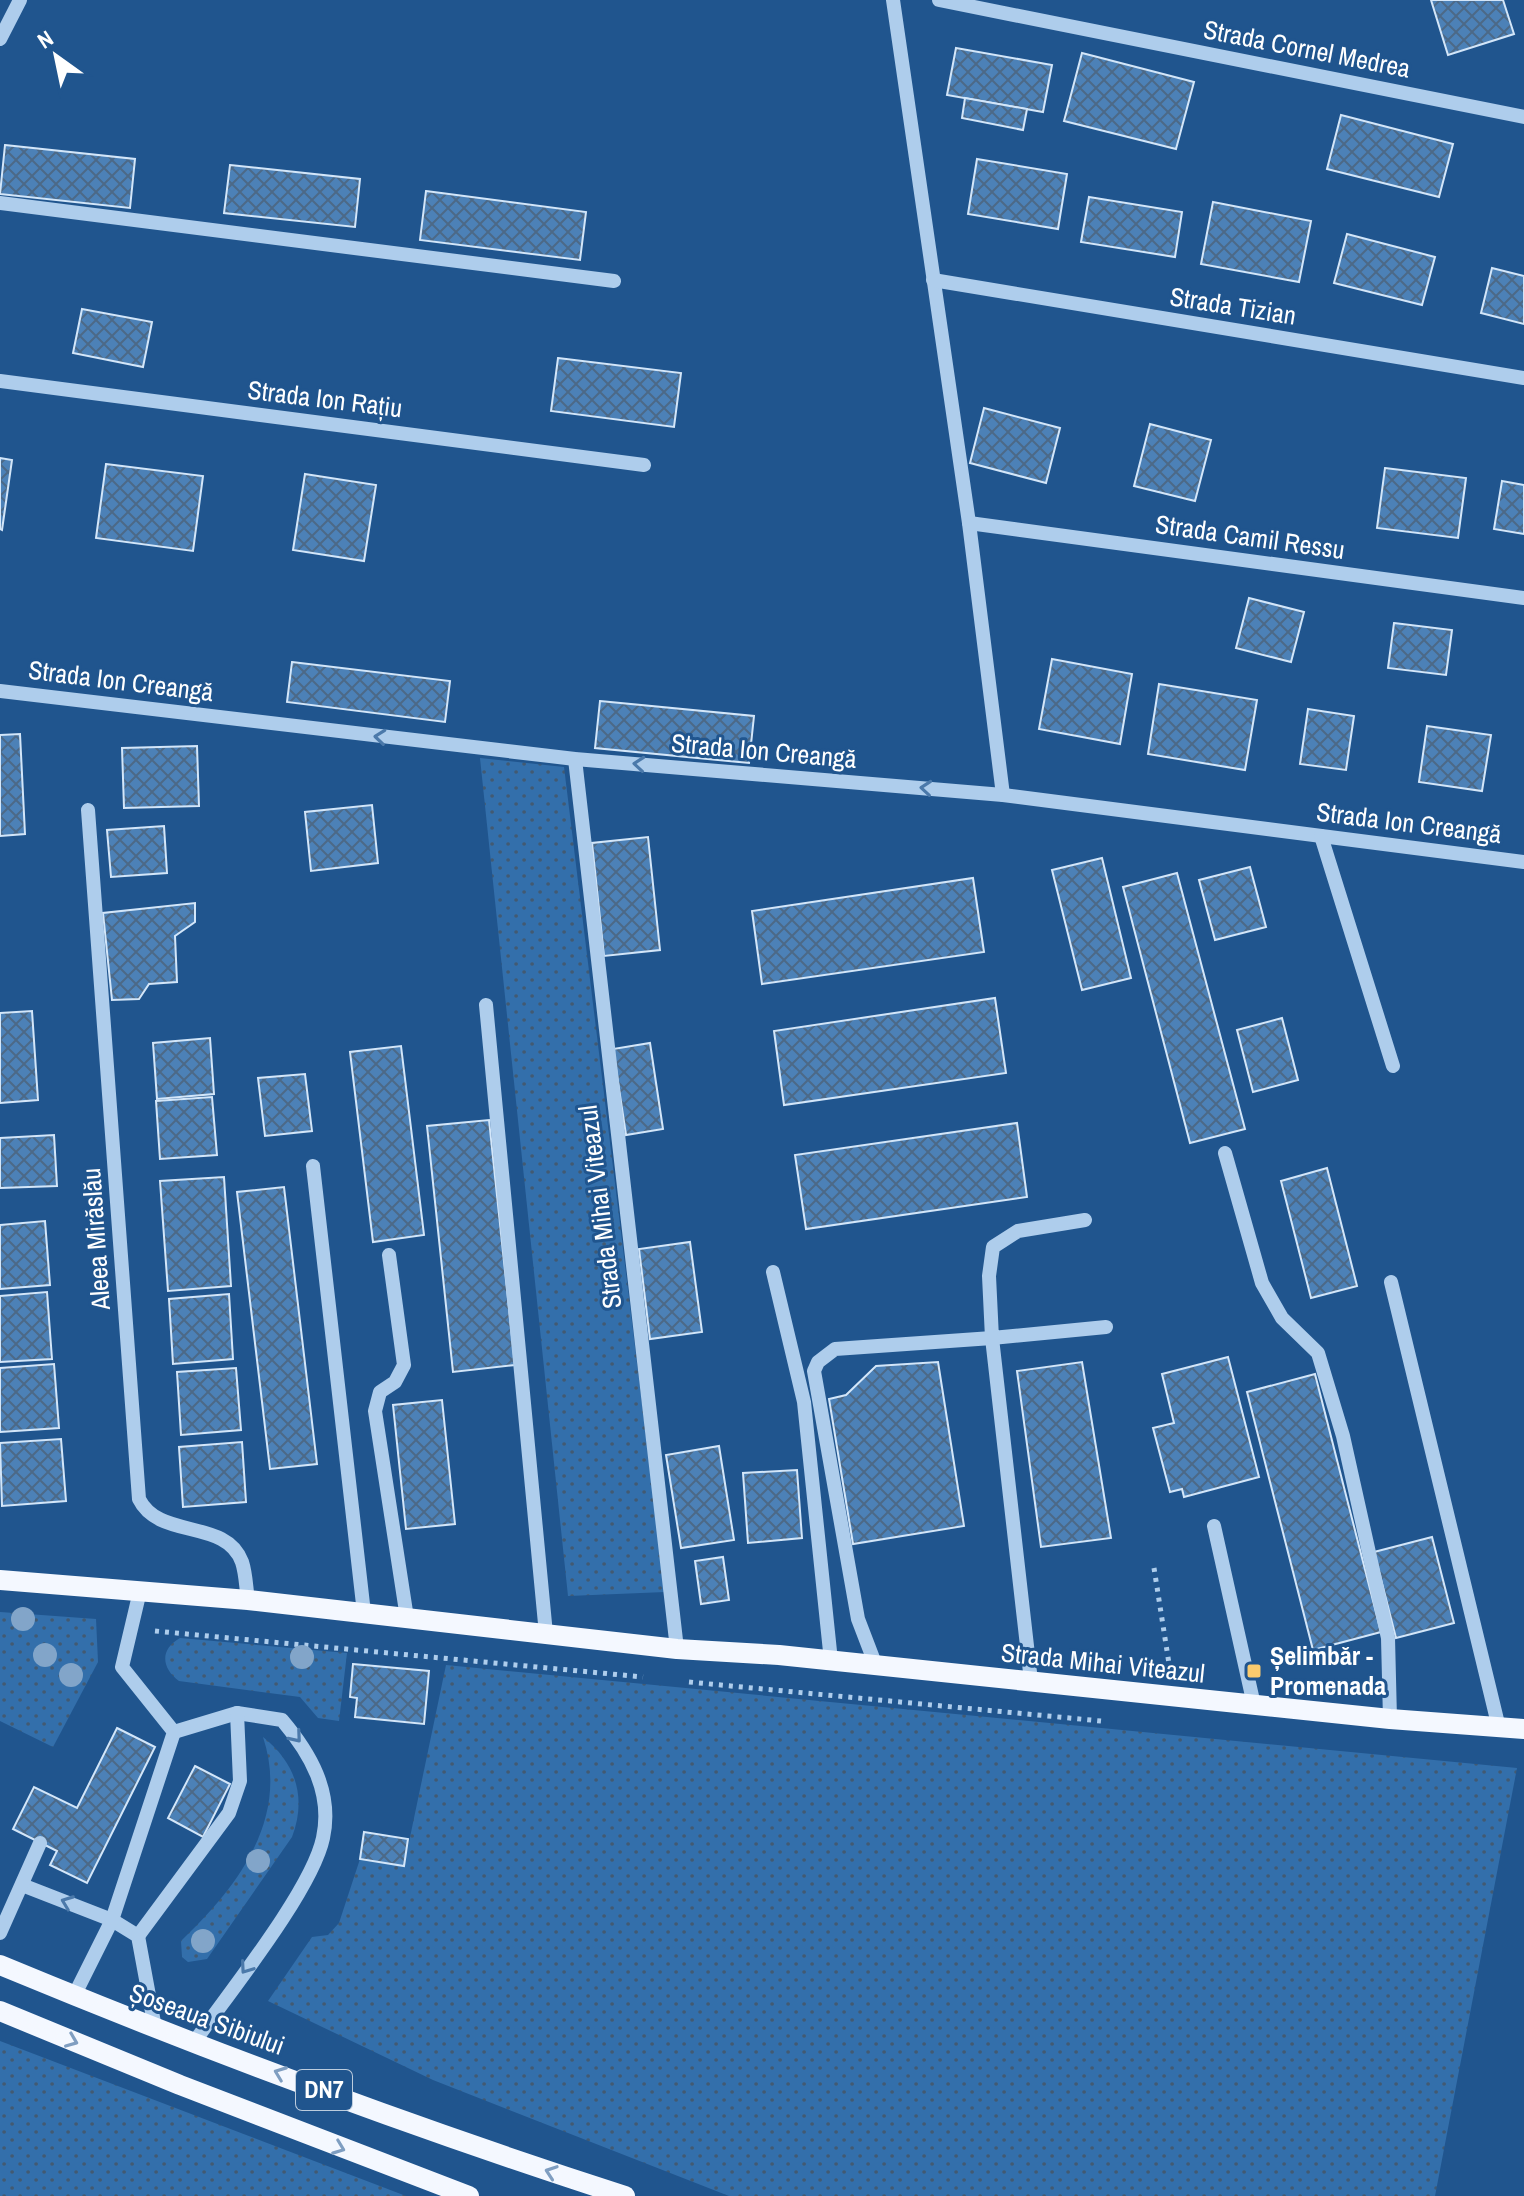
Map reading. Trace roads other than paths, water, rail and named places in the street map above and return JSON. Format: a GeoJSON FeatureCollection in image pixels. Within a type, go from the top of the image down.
{"type":"FeatureCollection","features":[{"type":"Feature","properties":{"kind":"main road","name":"Strada Mihai Viteazul"},"geometry":{"type":"LineString","coordinates":[[0,1580],[248,1600],[677,1649],[831,1661],[1390,1719],[1524,1729]]}},
{"type":"Feature","properties":{"kind":"main road","name":"Șoseaua Sibiului"},"geometry":{"type":"LineString","coordinates":[[0,1965],[155,2028],[399,2118],[625,2196]]}},
{"type":"Feature","properties":{"kind":"main road","name":"DN7"},"geometry":{"type":"LineString","coordinates":[[0,2011],[180,2085],[469,2196]]}},
{"type":"Feature","properties":{"kind":"street"},"geometry":{"type":"LineString","coordinates":[[0,39],[20,0]]}},
{"type":"Feature","properties":{"kind":"street"},"geometry":{"type":"LineString","coordinates":[[893,0],[969,523],[1003,795]]}},
{"type":"Feature","properties":{"kind":"street","name":"Strada Cornel Medrea"},"geometry":{"type":"LineString","coordinates":[[939,0],[1524,117]]}},
{"type":"Feature","properties":{"kind":"street"},"geometry":{"type":"LineString","coordinates":[[0,203],[614,281]]}},
{"type":"Feature","properties":{"kind":"street","name":"Strada Tizian"},"geometry":{"type":"LineString","coordinates":[[933,280],[1524,378]]}},
{"type":"Feature","properties":{"kind":"street","name":"Strada Ion Rațiu"},"geometry":{"type":"LineString","coordinates":[[0,381],[644,465]]}},
{"type":"Feature","properties":{"kind":"street","name":"Strada Camil Ressu"},"geometry":{"type":"LineString","coordinates":[[969,523],[1524,598]]}},
{"type":"Feature","properties":{"kind":"street","name":"Strada Ion Creangă"},"geometry":{"type":"LineString","coordinates":[[0,691],[575,759],[1003,795],[1524,862]]}},
{"type":"Feature","properties":{"kind":"street","name":"Strada Mihai Viteazul"},"geometry":{"type":"LineString","coordinates":[[575,759],[677,1649]]}},
{"type":"Feature","properties":{"kind":"street","name":"Aleea Mirăslău"},"geometry":{"type":"LineString","coordinates":[[88,810],[139,1499],[153,1519],[222,1540],[235,1550],[242,1562],[248,1600]]}},
{"type":"Feature","properties":{"kind":"street"},"geometry":{"type":"LineString","coordinates":[[1321,836],[1393,1066]]}},
{"type":"Feature","properties":{"kind":"street"},"geometry":{"type":"LineString","coordinates":[[486,1005],[546,1634]]}},
{"type":"Feature","properties":{"kind":"street"},"geometry":{"type":"LineString","coordinates":[[1225,1153],[1262,1283],[1282,1318],[1318,1353],[1343,1436],[1388,1638],[1390,1719]]}},
{"type":"Feature","properties":{"kind":"street"},"geometry":{"type":"LineString","coordinates":[[313,1166],[364,1613]]}},
{"type":"Feature","properties":{"kind":"street"},"geometry":{"type":"LineString","coordinates":[[1031,1681],[992,1338],[989,1276],[993,1247],[1018,1231],[1085,1220]]}},
{"type":"Feature","properties":{"kind":"street"},"geometry":{"type":"LineString","coordinates":[[389,1255],[404,1365],[395,1382],[380,1392],[375,1411],[407,1618]]}},
{"type":"Feature","properties":{"kind":"street"},"geometry":{"type":"LineString","coordinates":[[773,1272],[804,1402],[831,1661]]}},
{"type":"Feature","properties":{"kind":"street"},"geometry":{"type":"LineString","coordinates":[[1391,1282],[1499,1728]]}},
{"type":"Feature","properties":{"kind":"street"},"geometry":{"type":"LineString","coordinates":[[876,1666],[858,1619],[814,1371],[818,1362],[835,1349],[1106,1327]]}},
{"type":"Feature","properties":{"kind":"street"},"geometry":{"type":"LineString","coordinates":[[1214,1526],[1254,1705]]}},
{"type":"Feature","properties":{"kind":"street"},"geometry":{"type":"LineString","coordinates":[[140,1591],[122,1667],[174,1732]]}},
{"type":"Feature","properties":{"kind":"street"},"geometry":{"type":"LineString","coordinates":[[174,1732],[237,1713],[282,1720],[304,1746],[319,1774],[323,1838],[302,1887],[195,2041]]}},
{"type":"Feature","properties":{"kind":"street"},"geometry":{"type":"LineString","coordinates":[[155,2028],[138,1936],[229,1813],[240,1781],[237,1713]]}},
{"type":"Feature","properties":{"kind":"street"},"geometry":{"type":"LineString","coordinates":[[74,1996],[112,1920],[174,1732]]}},
{"type":"Feature","properties":{"kind":"street"},"geometry":{"type":"LineString","coordinates":[[0,1933],[40,1843]]}},
{"type":"Feature","properties":{"kind":"street"},"geometry":{"type":"LineString","coordinates":[[22,1885],[112,1920],[138,1936]]}},
{"type":"Feature","properties":{"kind":"place","name":"Șelimbăr - Promenada"},"geometry":{"type":"Point","coordinates":[1254,1671]}}]}
